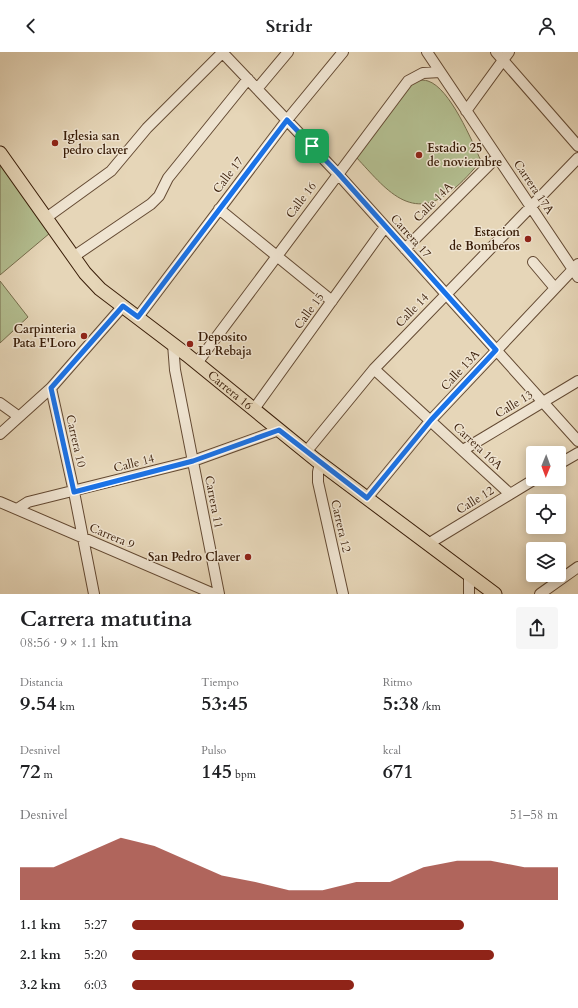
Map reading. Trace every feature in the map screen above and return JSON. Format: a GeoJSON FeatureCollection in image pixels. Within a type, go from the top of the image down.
{"type":"FeatureCollection","features":[{"type":"Feature","properties":{"kind":"main road","name":"Carrera 16"},"geometry":{"type":"LineString","coordinates":[[0,153],[73,257],[100,289],[173,344],[320,463],[495,594]]}},
{"type":"Feature","properties":{"kind":"street"},"geometry":{"type":"LineString","coordinates":[[46,218],[111,170],[147,128],[222,52]]}},
{"type":"Feature","properties":{"kind":"street","name":"Carrera 17"},"geometry":{"type":"LineString","coordinates":[[222,52],[338,173],[578,441]]}},
{"type":"Feature","properties":{"kind":"street"},"geometry":{"type":"LineString","coordinates":[[257,89],[288,52]]}},
{"type":"Feature","properties":{"kind":"street","name":"Calle 17"},"geometry":{"type":"LineString","coordinates":[[138,317],[287,120],[343,52]]}},
{"type":"Feature","properties":{"kind":"street","name":"Carrera 17A"},"geometry":{"type":"LineString","coordinates":[[427,52],[497,157],[576,270]]}},
{"type":"Feature","properties":{"kind":"street"},"geometry":{"type":"LineString","coordinates":[[496,52],[506,56],[578,146]]}},
{"type":"Feature","properties":{"kind":"street"},"geometry":{"type":"LineString","coordinates":[[466,111],[506,56]]}},
{"type":"Feature","properties":{"kind":"street","name":"Calle 16"},"geometry":{"type":"LineString","coordinates":[[196,363],[408,81],[423,73],[440,72]]}},
{"type":"Feature","properties":{"kind":"street"},"geometry":{"type":"LineString","coordinates":[[73,257],[151,204],[159,196],[168,178],[248,79]]}},
{"type":"Feature","properties":{"kind":"street","name":"Calle 14A"},"geometry":{"type":"LineString","coordinates":[[405,249],[497,157]]}},
{"type":"Feature","properties":{"kind":"street","name":"Calle 14"},"geometry":{"type":"LineString","coordinates":[[306,452],[374,369],[578,158]]}},
{"type":"Feature","properties":{"kind":"street"},"geometry":{"type":"LineString","coordinates":[[219,209],[332,301]]}},
{"type":"Feature","properties":{"kind":"street","name":"Calle 15"},"geometry":{"type":"LineString","coordinates":[[254,409],[385,227]]}},
{"type":"Feature","properties":{"kind":"street"},"geometry":{"type":"LineString","coordinates":[[533,262],[554,287]]}},
{"type":"Feature","properties":{"kind":"street","name":"Calle 13A"},"geometry":{"type":"LineString","coordinates":[[367,498],[431,420],[554,287],[576,270]]}},
{"type":"Feature","properties":{"kind":"street"},"geometry":{"type":"LineString","coordinates":[[0,434],[18,416],[51,388],[123,306]]}},
{"type":"Feature","properties":{"kind":"street","name":"Carrera 11"},"geometry":{"type":"LineString","coordinates":[[173,344],[175,370],[219,594]]}},
{"type":"Feature","properties":{"kind":"street","name":"Carrera 16A"},"geometry":{"type":"LineString","coordinates":[[374,369],[510,494]]}},
{"type":"Feature","properties":{"kind":"street","name":"Calle 13"},"geometry":{"type":"LineString","coordinates":[[463,450],[578,381]]}},
{"type":"Feature","properties":{"kind":"street","name":"Carrera 10"},"geometry":{"type":"LineString","coordinates":[[51,388],[74,492],[94,594]]}},
{"type":"Feature","properties":{"kind":"street"},"geometry":{"type":"LineString","coordinates":[[0,403],[18,416]]}},
{"type":"Feature","properties":{"kind":"street","name":"Calle 14"},"geometry":{"type":"LineString","coordinates":[[17,509],[28,502],[74,492],[193,461],[279,430]]}},
{"type":"Feature","properties":{"kind":"street"},"geometry":{"type":"LineString","coordinates":[[566,460],[578,453]]}},
{"type":"Feature","properties":{"kind":"street","name":"Carrera 12"},"geometry":{"type":"LineString","coordinates":[[320,463],[318,482],[343,594]]}},
{"type":"Feature","properties":{"kind":"street","name":"Calle 12"},"geometry":{"type":"LineString","coordinates":[[428,544],[526,484]]}},
{"type":"Feature","properties":{"kind":"street","name":"Carrera 9"},"geometry":{"type":"LineString","coordinates":[[0,502],[214,594]]}},
{"type":"Feature","properties":{"kind":"street"},"geometry":{"type":"LineString","coordinates":[[540,594],[578,567]]}},
{"type":"Feature","properties":{"kind":"street"},"geometry":{"type":"LineString","coordinates":[[469,575],[469,594]]}},
{"type":"Feature","properties":{"kind":"green space"},"geometry":{"type":"Polygon","coordinates":[[[418,80],[428,81],[436,86],[452,104],[481,161],[463,181],[451,191],[436,200],[422,204],[409,202],[397,197],[375,178],[354,155],[410,85],[418,80]]]}},
{"type":"Feature","properties":{"kind":"green space"},"geometry":{"type":"Polygon","coordinates":[[[0,164],[50,233],[0,275],[0,164]]]}},
{"type":"Feature","properties":{"kind":"green space"},"geometry":{"type":"Polygon","coordinates":[[[0,281],[28,317],[0,343],[0,281]]]}},
{"type":"Feature","properties":{"kind":"place","name":"Iglesia san pedro claver"},"geometry":{"type":"Point","coordinates":[55,143]}},
{"type":"Feature","properties":{"kind":"place","name":"Estadio 25 de noviembre"},"geometry":{"type":"Point","coordinates":[419,155]}},
{"type":"Feature","properties":{"kind":"place","name":"Estacion de Bomberos"},"geometry":{"type":"Point","coordinates":[528,239]}},
{"type":"Feature","properties":{"kind":"place","name":"Carpinteria Pata E'Loro"},"geometry":{"type":"Point","coordinates":[84,336]}},
{"type":"Feature","properties":{"kind":"place","name":"Deposito La Rebaja"},"geometry":{"type":"Point","coordinates":[190,344]}},
{"type":"Feature","properties":{"kind":"place","name":"San Pedro Claver"},"geometry":{"type":"Point","coordinates":[248,557]}},
{"type":"Feature","properties":{"kind":"route"},"geometry":{"type":"LineString","coordinates":[[287,120],[312,146],[338,173],[496,350],[431,420],[367,498],[279,430],[193,461],[74,492],[51,388],[123,306],[138,317],[287,120]]}}]}
